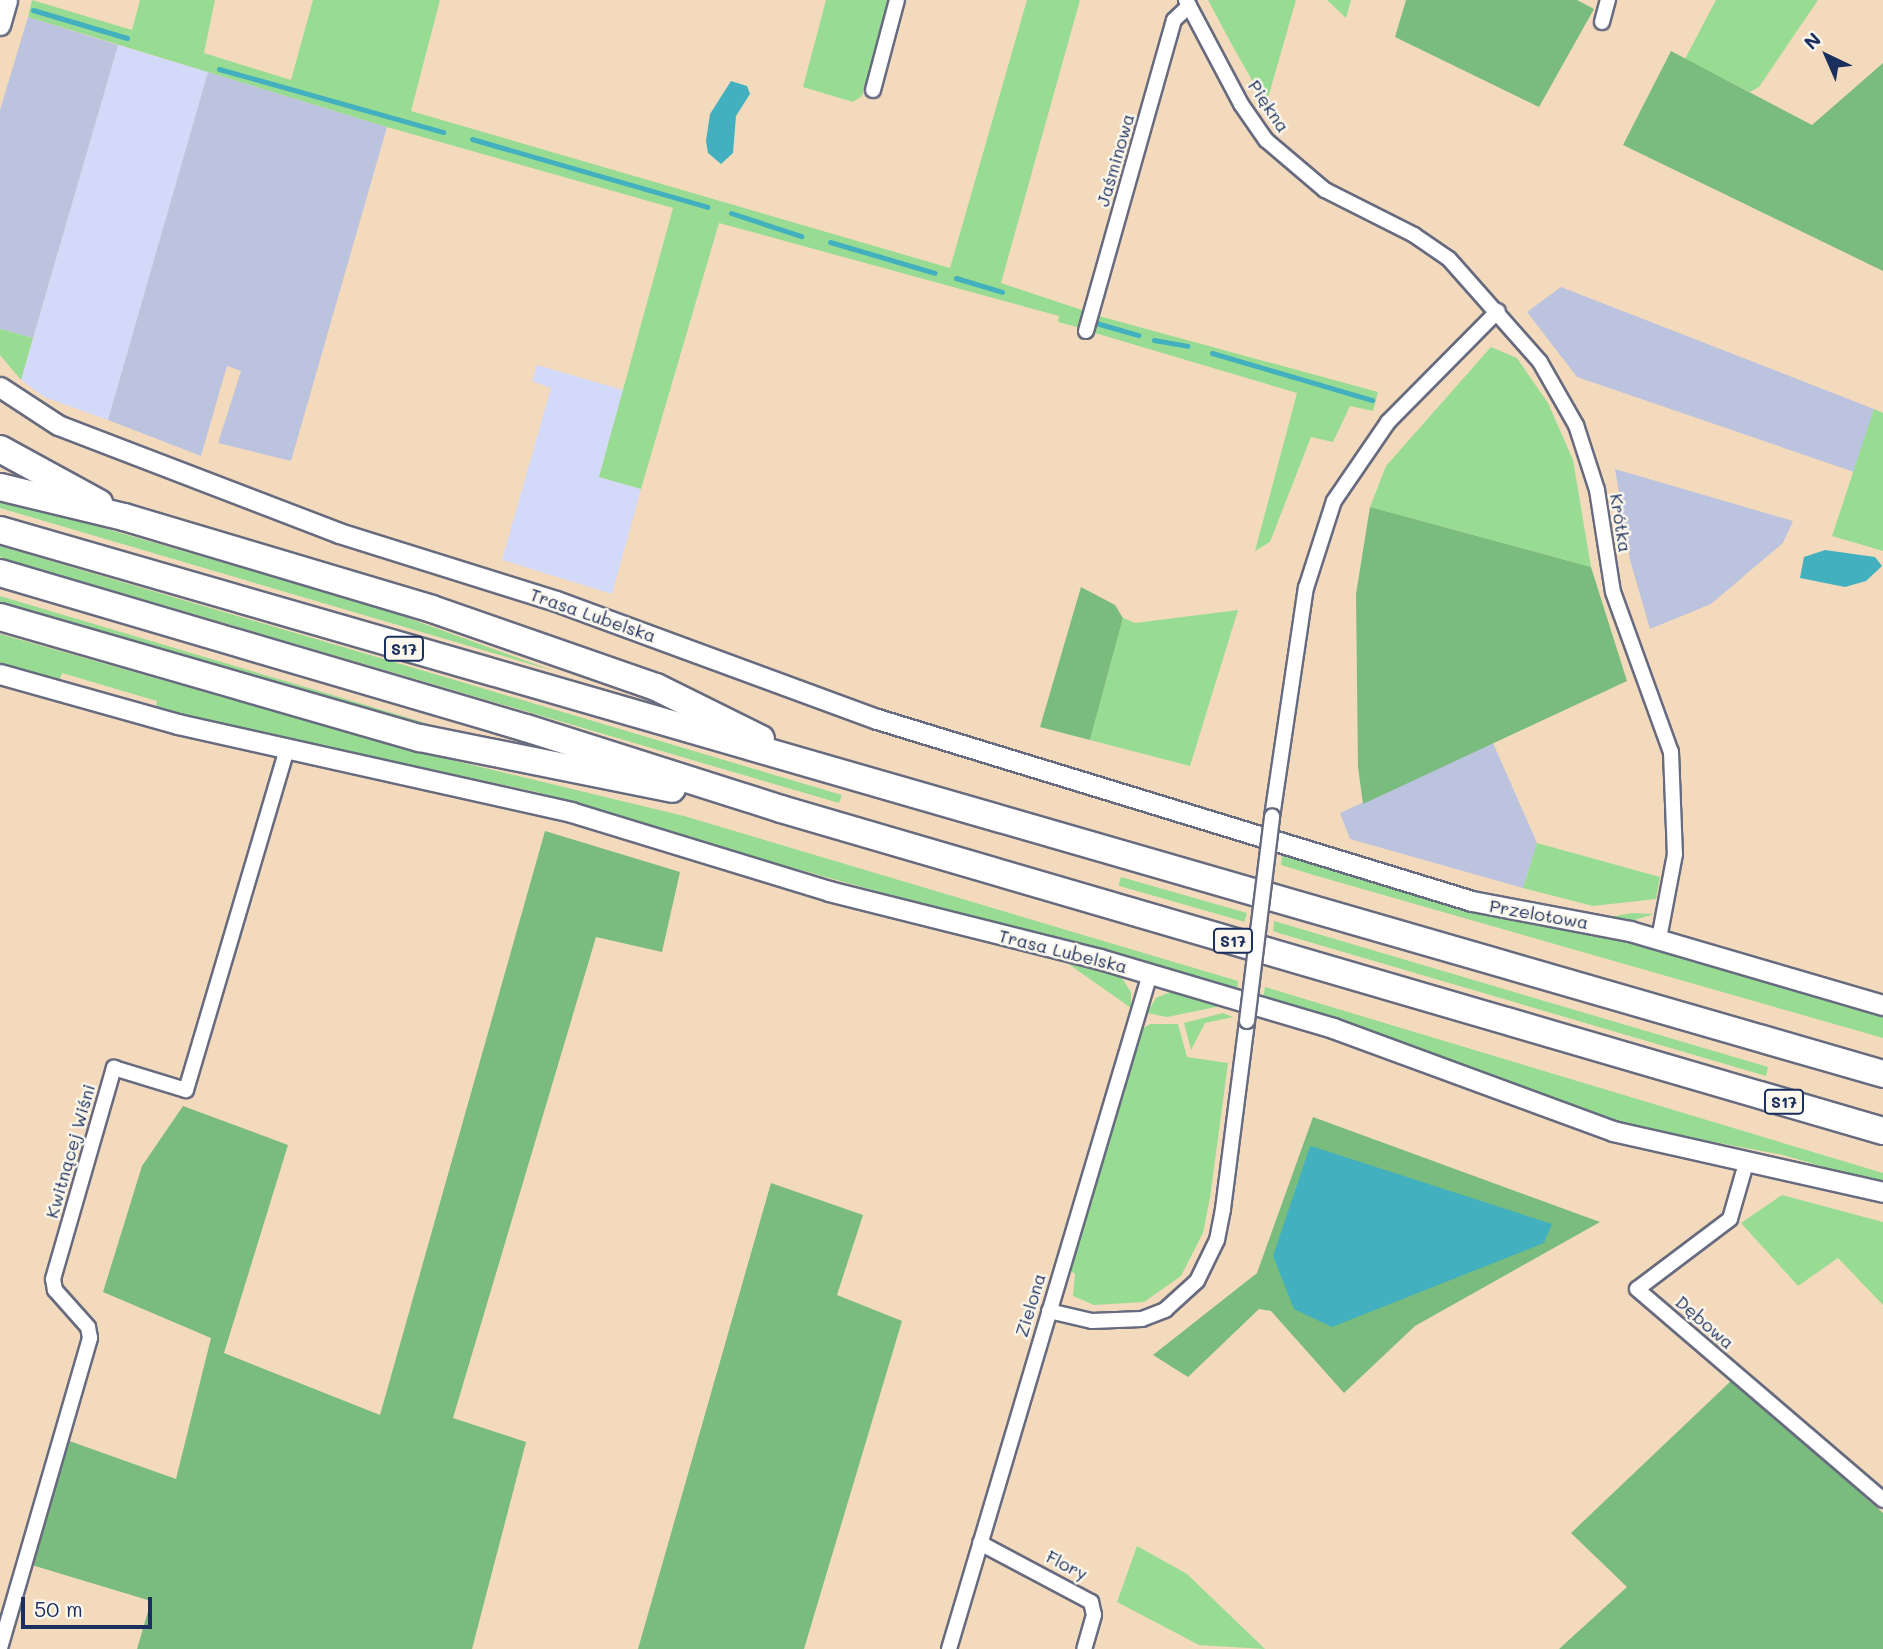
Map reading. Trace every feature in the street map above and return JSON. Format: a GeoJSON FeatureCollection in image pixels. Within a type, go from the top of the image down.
{"type":"FeatureCollection","features":[{"type":"Feature","properties":{"kind":"highway"},"geometry":{"type":"LineString","coordinates":[[0,449],[124,517]]}},
{"type":"Feature","properties":{"kind":"highway"},"geometry":{"type":"LineString","coordinates":[[0,487],[124,517],[432,609],[656,687],[810,764]]}},
{"type":"Feature","properties":{"kind":"highway","name":"S17"},"geometry":{"type":"LineString","coordinates":[[0,530],[1883,1074]]}},
{"type":"Feature","properties":{"kind":"highway","name":"S17"},"geometry":{"type":"LineString","coordinates":[[0,573],[526,728],[781,809],[1883,1131]]}},
{"type":"Feature","properties":{"kind":"highway"},"geometry":{"type":"LineString","coordinates":[[0,617],[420,738],[516,761],[781,809]]}},
{"type":"Feature","properties":{"kind":"street"},"geometry":{"type":"LineString","coordinates":[[0,25],[7,0]]}},
{"type":"Feature","properties":{"kind":"street"},"geometry":{"type":"LineString","coordinates":[[873,90],[897,0]]}},
{"type":"Feature","properties":{"kind":"street"},"geometry":{"type":"LineString","coordinates":[[1602,22],[1608,0]]}},
{"type":"Feature","properties":{"kind":"street","name":"Piękna"},"geometry":{"type":"LineString","coordinates":[[1188,3],[1241,104],[1266,140],[1290,165],[1352,205]]}},
{"type":"Feature","properties":{"kind":"street","name":"Jaśminowa"},"geometry":{"type":"LineString","coordinates":[[1086,331],[1174,20],[1188,3]]}},
{"type":"Feature","properties":{"kind":"street","name":"Krótka"},"geometry":{"type":"LineString","coordinates":[[1352,205],[1431,245],[1498,311],[1540,362],[1576,425],[1597,490],[1614,592],[1671,752],[1675,854],[1659,939]]}},
{"type":"Feature","properties":{"kind":"street"},"geometry":{"type":"LineString","coordinates":[[1049,1311],[1092,1321],[1142,1319],[1165,1310],[1197,1281],[1217,1240],[1272,817],[1306,588],[1334,501],[1388,422],[1498,311]]}},
{"type":"Feature","properties":{"kind":"street","name":"Trasa Lubelska"},"geometry":{"type":"LineString","coordinates":[[0,387],[58,425],[339,533],[556,601],[877,719],[1196,819]]}},
{"type":"Feature","properties":{"kind":"street","name":"Trasa Lubelska"},"geometry":{"type":"LineString","coordinates":[[0,674],[287,749],[500,792],[829,891],[1150,974],[1333,1028],[1612,1130],[1747,1160]]}},
{"type":"Feature","properties":{"kind":"street","name":"Kwitnącej Wiśni"},"geometry":{"type":"LineString","coordinates":[[0,1648],[90,1338],[88,1327],[55,1290],[53,1279],[114,1068],[186,1090],[287,749]]}},
{"type":"Feature","properties":{"kind":"street","name":"Przelotowa"},"geometry":{"type":"LineString","coordinates":[[1196,819],[1472,901],[1659,939],[1883,1005]]}},
{"type":"Feature","properties":{"kind":"street","name":"Zielona"},"geometry":{"type":"LineString","coordinates":[[949,1649],[1150,974]]}},
{"type":"Feature","properties":{"kind":"street"},"geometry":{"type":"LineString","coordinates":[[1747,1160],[1883,1192]]}},
{"type":"Feature","properties":{"kind":"street","name":"Dębowa"},"geometry":{"type":"LineString","coordinates":[[1747,1160],[1730,1219],[1637,1289],[1883,1500]]}},
{"type":"Feature","properties":{"kind":"street","name":"Flory"},"geometry":{"type":"LineString","coordinates":[[980,1543],[1091,1602],[1094,1615],[1084,1649]]}},
{"type":"Feature","properties":{"kind":"shaded area"},"geometry":{"type":"Polygon","coordinates":[[[28,17],[118,45],[33,338],[0,329],[0,110],[28,17]]]}},
{"type":"Feature","properties":{"kind":"shaded area"},"geometry":{"type":"Polygon","coordinates":[[[118,45],[208,72],[108,420],[44,397],[21,380],[118,45]]]}},
{"type":"Feature","properties":{"kind":"shaded area"},"geometry":{"type":"Polygon","coordinates":[[[208,72],[387,127],[291,461],[218,443],[241,371],[227,366],[201,456],[108,420],[208,72]]]}},
{"type":"Feature","properties":{"kind":"shaded area"},"geometry":{"type":"Polygon","coordinates":[[[1561,287],[1874,409],[1854,472],[1577,377],[1527,312],[1561,287]]]}},
{"type":"Feature","properties":{"kind":"shaded area"},"geometry":{"type":"Polygon","coordinates":[[[537,365],[623,390],[599,477],[641,489],[612,594],[502,560],[551,388],[532,381],[537,365]]]}},
{"type":"Feature","properties":{"kind":"shaded area"},"geometry":{"type":"Polygon","coordinates":[[[1615,469],[1793,521],[1783,543],[1711,604],[1650,629],[1630,560],[1615,469]]]}},
{"type":"Feature","properties":{"kind":"shaded area"},"geometry":{"type":"Polygon","coordinates":[[[1493,743],[1537,843],[1523,888],[1350,839],[1340,813],[1493,743]]]}},
{"type":"Feature","properties":{"kind":"green space"},"geometry":{"type":"Polygon","coordinates":[[[32,0],[132,30],[140,0],[215,0],[204,53],[291,80],[313,0],[440,0],[411,111],[950,268],[1027,0],[1080,0],[1001,283],[1085,311],[1081,328],[1058,322],[1059,316],[719,223],[641,489],[599,477],[673,208],[387,127],[28,17],[32,0]]]}},
{"type":"Feature","properties":{"kind":"green space"},"geometry":{"type":"Polygon","coordinates":[[[826,0],[889,0],[862,96],[853,102],[803,87],[826,0]]]}},
{"type":"Feature","properties":{"kind":"green space"},"geometry":{"type":"Polygon","coordinates":[[[1208,0],[1296,0],[1266,105],[1232,45],[1208,0]]]}},
{"type":"Feature","properties":{"kind":"green space"},"geometry":{"type":"Polygon","coordinates":[[[1327,0],[1351,0],[1346,18],[1327,0]]]}},
{"type":"Feature","properties":{"kind":"green space"},"geometry":{"type":"Polygon","coordinates":[[[1406,0],[1577,0],[1594,9],[1539,107],[1395,37],[1406,0]]]}},
{"type":"Feature","properties":{"kind":"green space"},"geometry":{"type":"Polygon","coordinates":[[[1716,0],[1818,0],[1759,87],[1750,92],[1685,59],[1716,0]]]}},
{"type":"Feature","properties":{"kind":"green space"},"geometry":{"type":"Polygon","coordinates":[[[1671,51],[1812,125],[1883,63],[1883,271],[1623,145],[1671,51]]]}},
{"type":"Feature","properties":{"kind":"green space"},"geometry":{"type":"Polygon","coordinates":[[[1099,316],[1378,392],[1373,411],[1350,406],[1333,442],[1311,437],[1270,542],[1255,551],[1297,393],[1095,333],[1099,316]]]}},
{"type":"Feature","properties":{"kind":"green space"},"geometry":{"type":"Polygon","coordinates":[[[0,329],[33,338],[21,380],[0,355],[0,329]]]}},
{"type":"Feature","properties":{"kind":"green space"},"geometry":{"type":"Polygon","coordinates":[[[1491,347],[1517,358],[1548,403],[1573,460],[1591,567],[1370,507],[1386,466],[1491,347]]]}},
{"type":"Feature","properties":{"kind":"green space"},"geometry":{"type":"Polygon","coordinates":[[[1874,409],[1883,413],[1883,551],[1832,536],[1874,409]]]}},
{"type":"Feature","properties":{"kind":"green space"},"geometry":{"type":"Polygon","coordinates":[[[0,498],[386,610],[554,671],[0,508],[0,498]]]}},
{"type":"Feature","properties":{"kind":"green space"},"geometry":{"type":"Polygon","coordinates":[[[1370,507],[1591,567],[1627,681],[1363,804],[1358,767],[1356,594],[1370,507]]]}},
{"type":"Feature","properties":{"kind":"green space"},"geometry":{"type":"Polygon","coordinates":[[[0,546],[842,795],[839,803],[6,559],[0,557],[0,546]]]}},
{"type":"Feature","properties":{"kind":"green space"},"geometry":{"type":"Polygon","coordinates":[[[1081,587],[1115,605],[1123,618],[1090,740],[1040,727],[1081,587]]]}},
{"type":"Feature","properties":{"kind":"green space"},"geometry":{"type":"Polygon","coordinates":[[[0,596],[339,697],[509,748],[0,605],[0,596]]]}},
{"type":"Feature","properties":{"kind":"green space"},"geometry":{"type":"Polygon","coordinates":[[[1238,610],[1190,766],[1090,740],[1123,618],[1135,623],[1238,610]]]}},
{"type":"Feature","properties":{"kind":"green space"},"geometry":{"type":"Polygon","coordinates":[[[0,634],[406,749],[684,816],[1238,981],[1237,991],[732,851],[537,792],[156,710],[157,701],[62,673],[59,682],[0,664],[0,634]]]}},
{"type":"Feature","properties":{"kind":"green space"},"geometry":{"type":"Polygon","coordinates":[[[545,831],[680,872],[662,952],[596,937],[453,1418],[526,1442],[472,1649],[137,1649],[151,1601],[25,1563],[61,1438],[176,1479],[211,1338],[103,1292],[142,1166],[183,1106],[288,1145],[224,1353],[380,1415],[545,831]]]}},
{"type":"Feature","properties":{"kind":"green space"},"geometry":{"type":"Polygon","coordinates":[[[1537,843],[1660,877],[1656,899],[1593,906],[1523,888],[1537,843]]]}},
{"type":"Feature","properties":{"kind":"green space"},"geometry":{"type":"Polygon","coordinates":[[[1282,854],[1498,917],[1653,948],[1883,1016],[1883,1038],[1281,865],[1282,854]]]}},
{"type":"Feature","properties":{"kind":"green space"},"geometry":{"type":"Polygon","coordinates":[[[1121,877],[1247,913],[1244,922],[1119,886],[1121,877]]]}},
{"type":"Feature","properties":{"kind":"green space"},"geometry":{"type":"Polygon","coordinates":[[[1632,913],[1654,914],[1631,921],[1609,917],[1632,913]]]}},
{"type":"Feature","properties":{"kind":"green space"},"geometry":{"type":"Polygon","coordinates":[[[1274,921],[1768,1067],[1766,1076],[1282,934],[1273,931],[1274,921]]]}},
{"type":"Feature","properties":{"kind":"green space"},"geometry":{"type":"Polygon","coordinates":[[[1060,958],[1120,975],[1131,992],[1131,1008],[1060,958]]]}},
{"type":"Feature","properties":{"kind":"green space"},"geometry":{"type":"Polygon","coordinates":[[[1265,987],[1883,1173],[1883,1184],[1783,1155],[1619,1124],[1263,998],[1265,987]]]}},
{"type":"Feature","properties":{"kind":"green space"},"geometry":{"type":"Polygon","coordinates":[[[1173,991],[1226,1005],[1167,1017],[1147,1013],[1156,998],[1173,991]]]}},
{"type":"Feature","properties":{"kind":"green space"},"geometry":{"type":"Polygon","coordinates":[[[1223,1013],[1233,1017],[1205,1023],[1191,1050],[1184,1023],[1223,1013]]]}},
{"type":"Feature","properties":{"kind":"green space"},"geometry":{"type":"Polygon","coordinates":[[[1150,1024],[1178,1024],[1187,1057],[1228,1063],[1210,1198],[1203,1233],[1181,1276],[1144,1302],[1094,1305],[1073,1296],[1075,1274],[1071,1271],[1142,1029],[1150,1024]]]}},
{"type":"Feature","properties":{"kind":"green space"},"geometry":{"type":"Polygon","coordinates":[[[1313,1117],[1600,1222],[1415,1326],[1344,1393],[1271,1311],[1259,1309],[1188,1377],[1153,1355],[1257,1273],[1313,1117]]]}},
{"type":"Feature","properties":{"kind":"green space"},"geometry":{"type":"Polygon","coordinates":[[[771,1183],[863,1215],[837,1295],[902,1321],[804,1649],[638,1649],[771,1183]]]}},
{"type":"Feature","properties":{"kind":"green space"},"geometry":{"type":"Polygon","coordinates":[[[1782,1195],[1883,1222],[1883,1305],[1838,1258],[1798,1286],[1741,1223],[1782,1195]]]}},
{"type":"Feature","properties":{"kind":"green space"},"geometry":{"type":"Polygon","coordinates":[[[1732,1380],[1883,1513],[1883,1649],[1559,1649],[1627,1587],[1571,1533],[1732,1380]]]}},
{"type":"Feature","properties":{"kind":"green space"},"geometry":{"type":"Polygon","coordinates":[[[1137,1546],[1187,1574],[1265,1649],[1199,1645],[1117,1602],[1137,1546]]]}},
{"type":"Feature","properties":{"kind":"water"},"geometry":{"type":"Polygon","coordinates":[[[731,81],[747,86],[750,94],[736,116],[733,153],[721,164],[708,153],[706,141],[710,114],[731,81]]]}},
{"type":"Feature","properties":{"kind":"water"},"geometry":{"type":"Polygon","coordinates":[[[1825,550],[1875,557],[1882,566],[1866,581],[1845,587],[1800,578],[1804,557],[1825,550]]]}},
{"type":"Feature","properties":{"kind":"water"},"geometry":{"type":"Polygon","coordinates":[[[1310,1146],[1552,1224],[1544,1243],[1332,1327],[1294,1309],[1273,1256],[1310,1146]]]}},
{"type":"Feature","properties":{"kind":"waterway"},"geometry":{"type":"LineString","coordinates":[[33,10],[127,38]]}},
{"type":"Feature","properties":{"kind":"waterway"},"geometry":{"type":"LineString","coordinates":[[219,69],[443,132]]}},
{"type":"Feature","properties":{"kind":"waterway"},"geometry":{"type":"LineString","coordinates":[[472,139],[707,207]]}},
{"type":"Feature","properties":{"kind":"waterway"},"geometry":{"type":"LineString","coordinates":[[731,213],[801,236]]}},
{"type":"Feature","properties":{"kind":"waterway"},"geometry":{"type":"LineString","coordinates":[[830,242],[935,273]]}},
{"type":"Feature","properties":{"kind":"waterway"},"geometry":{"type":"LineString","coordinates":[[956,278],[1002,292]]}},
{"type":"Feature","properties":{"kind":"waterway"},"geometry":{"type":"LineString","coordinates":[[1096,323],[1138,335]]}},
{"type":"Feature","properties":{"kind":"waterway"},"geometry":{"type":"LineString","coordinates":[[1154,340],[1187,346]]}},
{"type":"Feature","properties":{"kind":"waterway"},"geometry":{"type":"LineString","coordinates":[[1212,353],[1372,400]]}}]}
